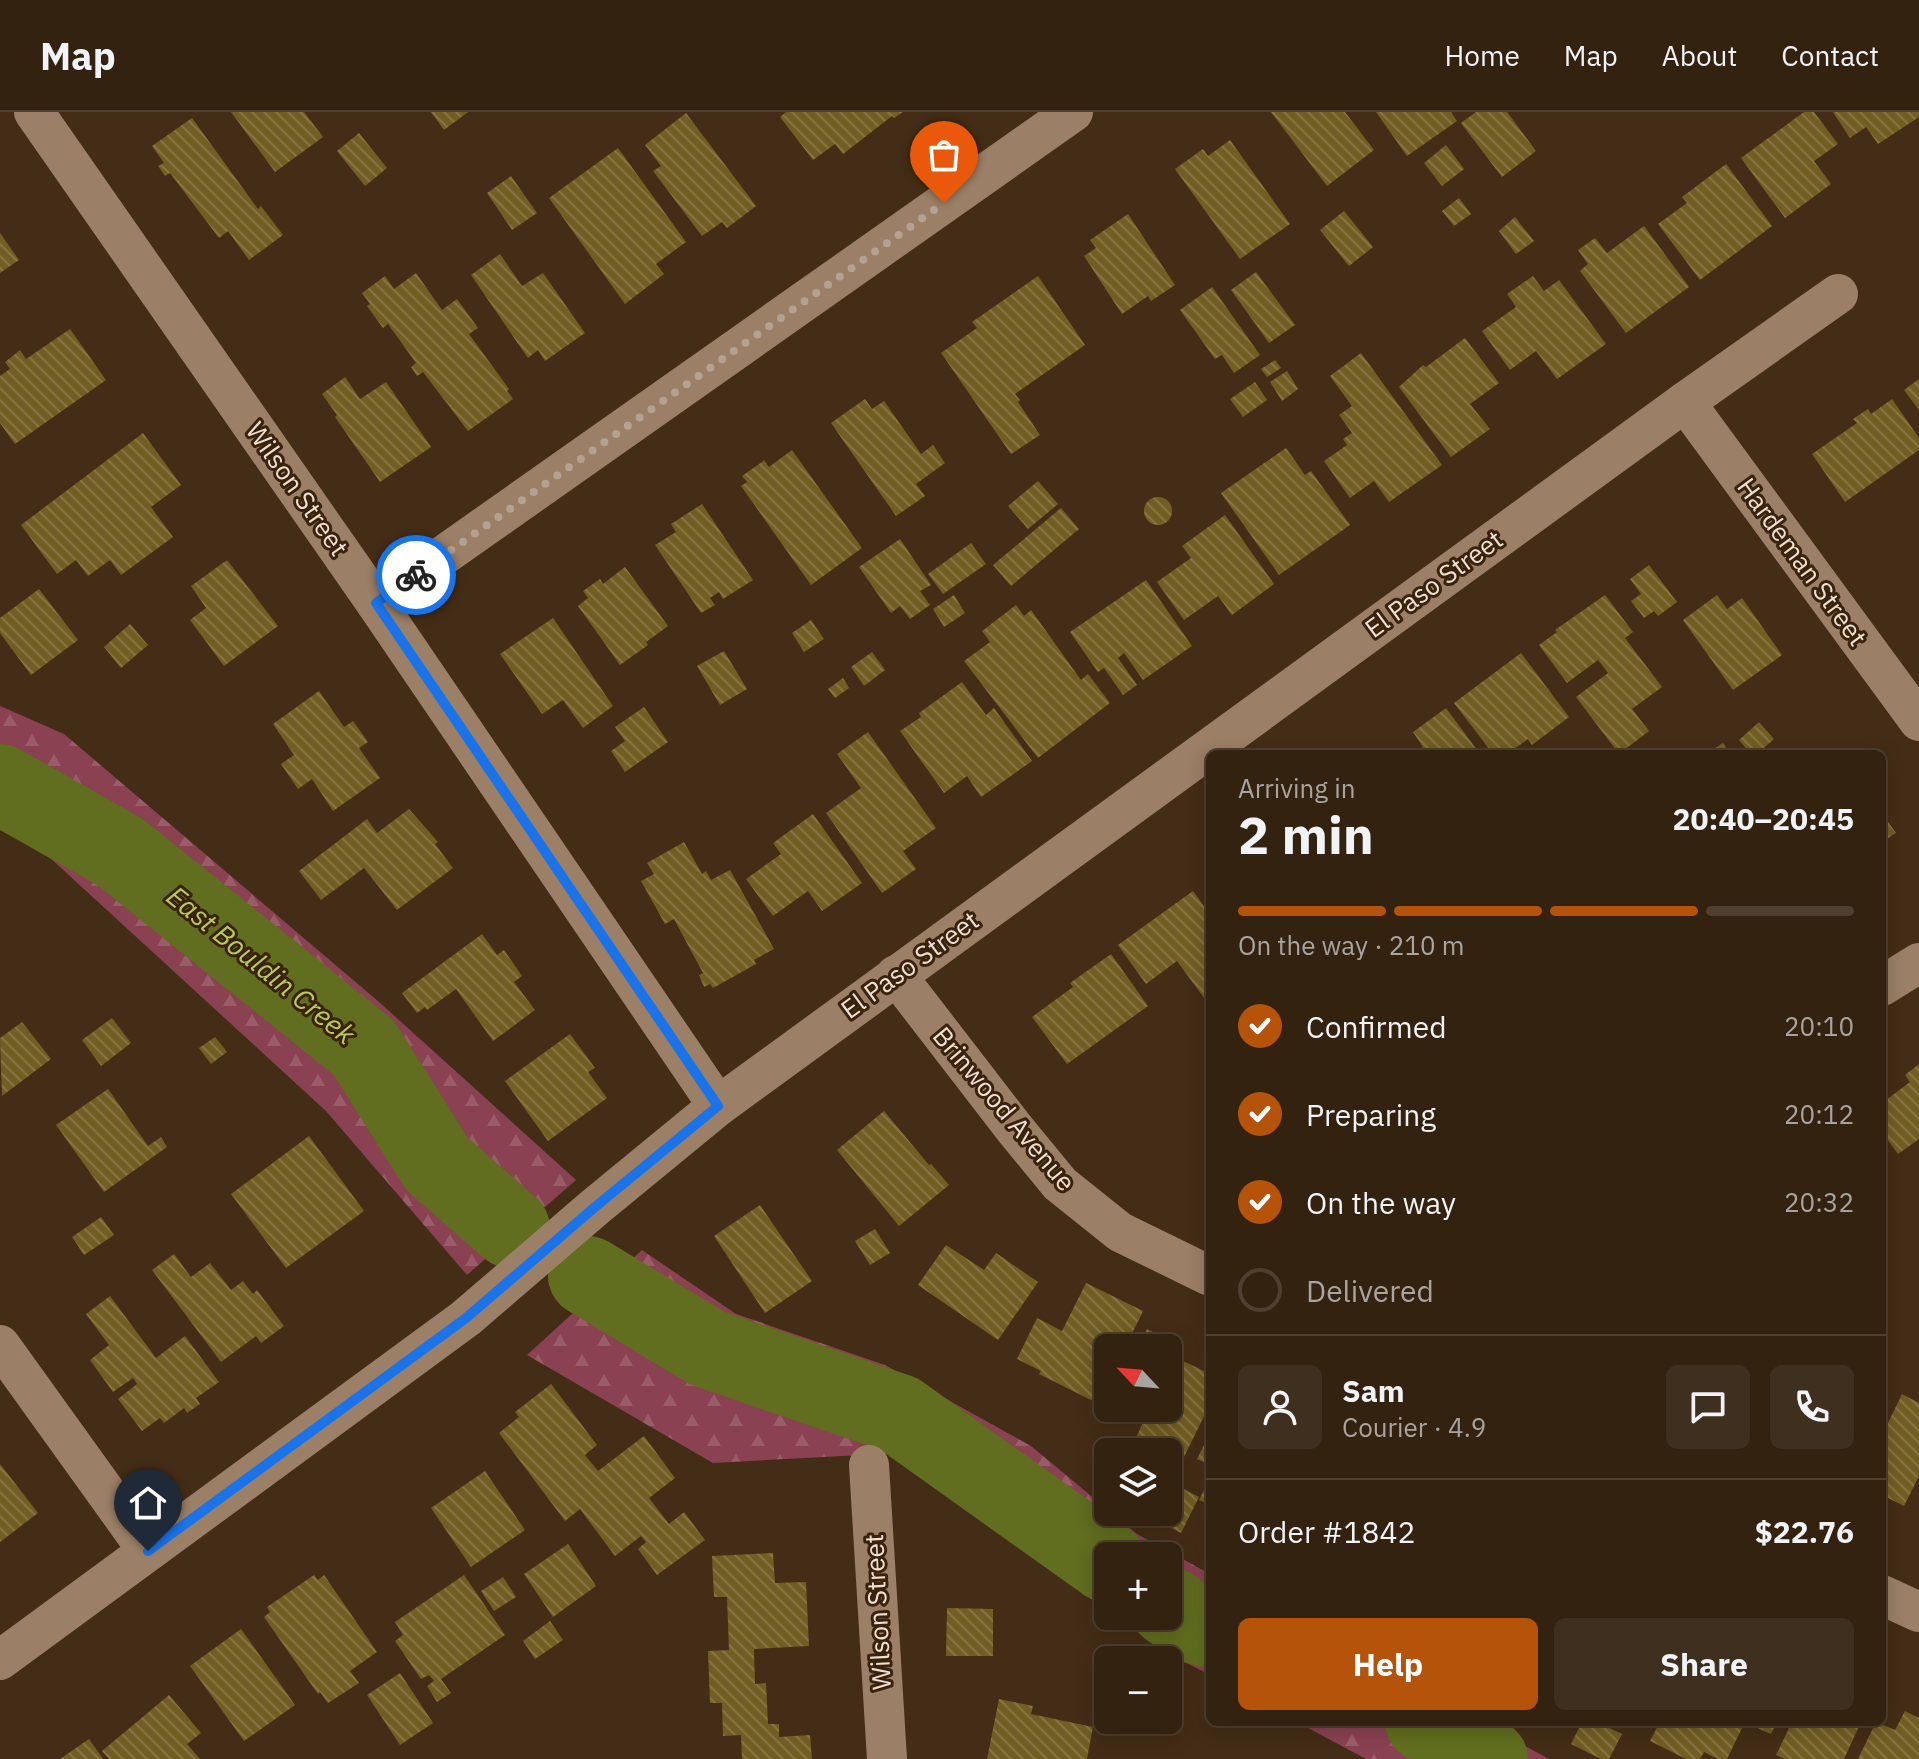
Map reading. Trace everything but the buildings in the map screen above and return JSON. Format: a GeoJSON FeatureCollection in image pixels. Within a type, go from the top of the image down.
{"type":"FeatureCollection","features":[{"type":"Feature","properties":{"kind":"street","name":"Wilson Street"},"geometry":{"type":"LineString","coordinates":[[34,112],[376,603],[718,1106]]}},
{"type":"Feature","properties":{"kind":"street"},"geometry":{"type":"LineString","coordinates":[[376,603],[1073,112]]}},
{"type":"Feature","properties":{"kind":"street","name":"El Paso Street"},"geometry":{"type":"LineString","coordinates":[[0,1660],[466,1318],[718,1106],[1838,294]]}},
{"type":"Feature","properties":{"kind":"street","name":"Hardeman Street"},"geometry":{"type":"LineString","coordinates":[[1685,402],[1919,721]]}},
{"type":"Feature","properties":{"kind":"street"},"geometry":{"type":"LineString","coordinates":[[1886,984],[1919,963]]}},
{"type":"Feature","properties":{"kind":"street","name":"Brinwood Avenue"},"geometry":{"type":"LineString","coordinates":[[896,975],[1060,1184],[1120,1232],[1206,1274]]}},
{"type":"Feature","properties":{"kind":"street"},"geometry":{"type":"LineString","coordinates":[[0,1345],[148,1551]]}},
{"type":"Feature","properties":{"kind":"street","name":"Wilson Street"},"geometry":{"type":"LineString","coordinates":[[869,1465],[887,1759]]}},
{"type":"Feature","properties":{"kind":"street"},"geometry":{"type":"LineString","coordinates":[[1886,1597],[1919,1612]]}},
{"type":"Feature","properties":{"kind":"green space"},"geometry":{"type":"Polygon","coordinates":[[[0,706],[64,734],[379,1002],[576,1180],[467,1275],[326,1111],[0,812],[0,706]]]}},
{"type":"Feature","properties":{"kind":"green space"},"geometry":{"type":"Polygon","coordinates":[[[642,1250],[736,1314],[885,1365],[1031,1446],[1094,1498],[1094,1526],[1127,1526],[1152,1542],[1094,1542],[1094,1596],[899,1453],[713,1463],[527,1355],[642,1250]]]}},
{"type":"Feature","properties":{"kind":"green space"},"geometry":{"type":"Polygon","coordinates":[[[1182,1559],[1206,1572],[1206,1673],[1182,1661],[1182,1646],[1161,1646],[1140,1630],[1182,1630],[1182,1559]]]}},
{"type":"Feature","properties":{"kind":"green space"},"geometry":{"type":"Polygon","coordinates":[[[1304,1726],[1488,1726],[1549,1759],[1366,1759],[1304,1726]]]}},
{"type":"Feature","properties":{"kind":"waterway","name":"East Bouldin Creek"},"geometry":{"type":"LineString","coordinates":[[0,784],[120,852],[364,1048],[437,1164],[510,1228]]}},
{"type":"Feature","properties":{"kind":"waterway","name":"East Bouldin Creek"},"geometry":{"type":"LineString","coordinates":[[588,1276],[707,1348],[899,1414],[1094,1553]]}},
{"type":"Feature","properties":{"kind":"waterway","name":"East Bouldin Creek"},"geometry":{"type":"LineString","coordinates":[[1182,1616],[1206,1627]]}},
{"type":"Feature","properties":{"kind":"waterway","name":"East Bouldin Creek"},"geometry":{"type":"LineString","coordinates":[[1432,1726],[1488,1759]]}},
{"type":"Feature","properties":{"kind":"way so far"},"geometry":{"type":"LineString","coordinates":[[416,575],[944,203]]}},
{"type":"Feature","properties":{"kind":"route"},"geometry":{"type":"LineString","coordinates":[[148,1551],[466,1318],[718,1106],[376,603],[416,575]]}}]}
